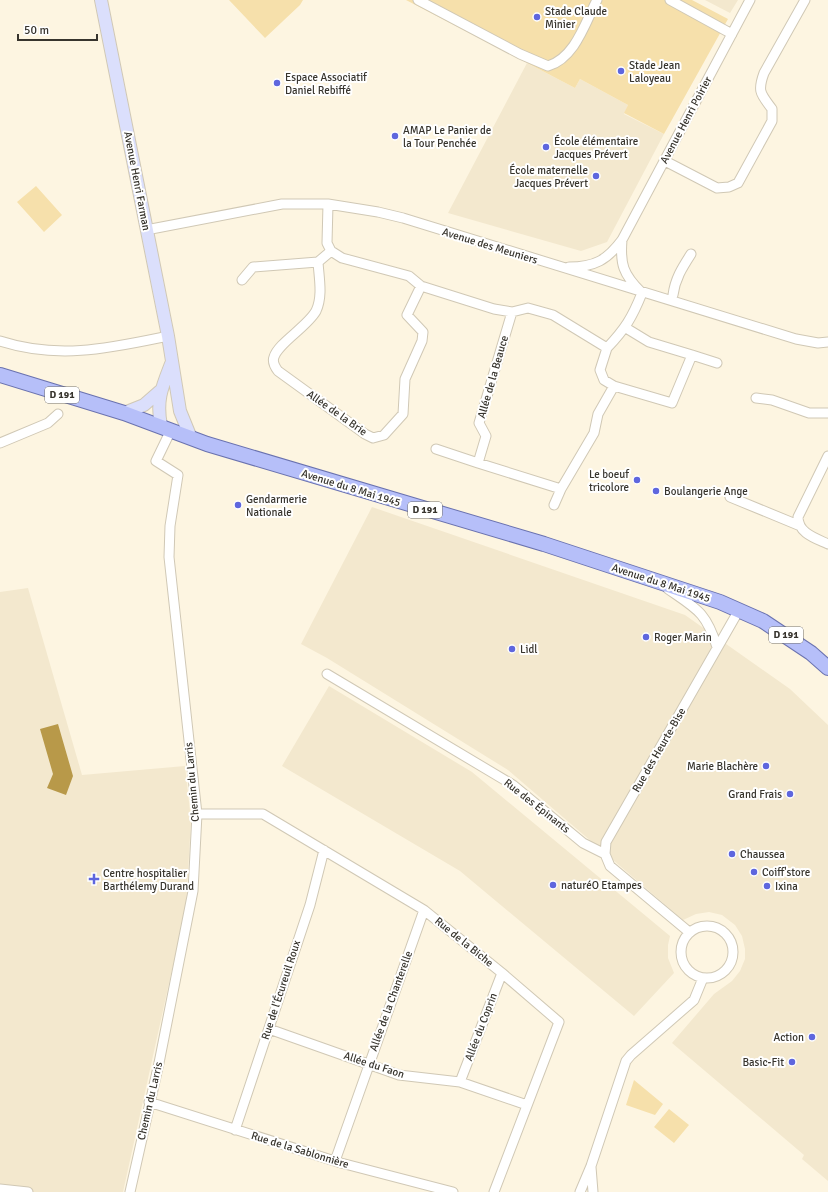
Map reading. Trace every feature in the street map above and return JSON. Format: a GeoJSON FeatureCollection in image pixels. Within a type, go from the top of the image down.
{"type":"FeatureCollection","features":[{"type":"Feature","properties":{"kind":"main road","name":"Avenue du 8 Mai 1945"},"geometry":{"type":"LineString","coordinates":[[0,375],[124,413],[191,438],[315,478],[544,544],[739,610],[763,621],[784,634],[811,653],[828,668]]}},
{"type":"Feature","properties":{"kind":"street","name":"Avenue Henri Farman"},"geometry":{"type":"LineString","coordinates":[[100,0],[168,336],[180,411],[191,438]]}},
{"type":"Feature","properties":{"kind":"street"},"geometry":{"type":"LineString","coordinates":[[418,0],[520,54],[548,66],[558,63],[568,55],[597,0]]}},
{"type":"Feature","properties":{"kind":"street"},"geometry":{"type":"LineString","coordinates":[[670,0],[732,34]]}},
{"type":"Feature","properties":{"kind":"street","name":"Avenue Henri Poirier"},"geometry":{"type":"LineString","coordinates":[[561,268],[583,267],[593,264],[610,255],[622,240],[750,0]]}},
{"type":"Feature","properties":{"kind":"street"},"geometry":{"type":"LineString","coordinates":[[665,161],[717,188],[729,188],[738,183],[772,121],[772,109],[760,94],[760,86],[764,73],[805,0]]}},
{"type":"Feature","properties":{"kind":"street","name":"Avenue des Meuniers"},"geometry":{"type":"LineString","coordinates":[[146,230],[282,204],[328,204],[378,212],[403,218],[561,268],[796,339],[818,343],[828,342]]}},
{"type":"Feature","properties":{"kind":"street"},"geometry":{"type":"LineString","coordinates":[[328,204],[327,243],[332,251],[342,258],[409,276],[420,286],[494,309],[512,312],[528,308],[553,315],[607,348]]}},
{"type":"Feature","properties":{"kind":"street","name":"Avenue Henri Poirier"},"geometry":{"type":"LineString","coordinates":[[622,240],[621,257],[623,269],[634,285],[642,292]]}},
{"type":"Feature","properties":{"kind":"street"},"geometry":{"type":"LineString","coordinates":[[242,280],[253,267],[318,262],[332,251]]}},
{"type":"Feature","properties":{"kind":"street"},"geometry":{"type":"LineString","coordinates":[[673,295],[675,282],[691,254]]}},
{"type":"Feature","properties":{"kind":"street","name":"Allée de la Brie"},"geometry":{"type":"LineString","coordinates":[[318,262],[320,298],[315,312],[304,326],[277,351],[273,358],[273,363],[278,372],[365,434],[373,438],[384,435],[403,414],[405,379],[422,341],[424,332],[407,316],[420,286]]}},
{"type":"Feature","properties":{"kind":"street"},"geometry":{"type":"LineString","coordinates":[[642,292],[636,310],[626,328],[607,348],[600,370],[604,380],[614,386],[672,403],[692,355]]}},
{"type":"Feature","properties":{"kind":"street","name":"Allée de la Beauce"},"geometry":{"type":"LineString","coordinates":[[478,463],[486,436],[479,423],[512,312]]}},
{"type":"Feature","properties":{"kind":"street"},"geometry":{"type":"LineString","coordinates":[[626,328],[648,342],[717,363]]}},
{"type":"Feature","properties":{"kind":"street"},"geometry":{"type":"LineString","coordinates":[[0,341],[24,348],[49,351],[79,351],[106,349],[168,336]]}},
{"type":"Feature","properties":{"kind":"street"},"geometry":{"type":"LineString","coordinates":[[172,363],[160,391],[158,407],[166,428],[180,411]]}},
{"type":"Feature","properties":{"kind":"street"},"geometry":{"type":"LineString","coordinates":[[554,505],[561,489],[594,433],[598,414],[614,386]]}},
{"type":"Feature","properties":{"kind":"street"},"geometry":{"type":"LineString","coordinates":[[124,413],[144,405],[160,391]]}},
{"type":"Feature","properties":{"kind":"street"},"geometry":{"type":"LineString","coordinates":[[756,398],[772,400],[809,413],[828,412]]}},
{"type":"Feature","properties":{"kind":"street"},"geometry":{"type":"LineString","coordinates":[[0,443],[48,422],[58,414]]}},
{"type":"Feature","properties":{"kind":"street","name":"Chemin du Larris"},"geometry":{"type":"LineString","coordinates":[[130,1192],[149,1102],[159,1063],[192,900],[197,814],[169,557],[170,526],[178,475],[156,461],[166,428]]}},
{"type":"Feature","properties":{"kind":"street"},"geometry":{"type":"LineString","coordinates":[[436,449],[561,489]]}},
{"type":"Feature","properties":{"kind":"street"},"geometry":{"type":"LineString","coordinates":[[828,456],[798,517],[798,525],[802,531],[828,544]]}},
{"type":"Feature","properties":{"kind":"street"},"geometry":{"type":"LineString","coordinates":[[730,498],[798,525]]}},
{"type":"Feature","properties":{"kind":"street"},"geometry":{"type":"LineString","coordinates":[[659,582],[702,613],[709,623],[717,647]]}},
{"type":"Feature","properties":{"kind":"street","name":"Rue des Heurte-Bise"},"geometry":{"type":"LineString","coordinates":[[605,854],[606,842],[739,610]]}},
{"type":"Feature","properties":{"kind":"street","name":"Rue des Épinants"},"geometry":{"type":"LineString","coordinates":[[327,674],[513,785],[583,843],[605,854]]}},
{"type":"Feature","properties":{"kind":"street","name":"Rue de la Biche"},"geometry":{"type":"LineString","coordinates":[[197,814],[263,814],[424,910],[502,973],[559,1022],[494,1192]]}},
{"type":"Feature","properties":{"kind":"street","name":"Rue de l'Écureuil Roux"},"geometry":{"type":"LineString","coordinates":[[235,1130],[310,905],[324,850]]}},
{"type":"Feature","properties":{"kind":"street"},"geometry":{"type":"LineString","coordinates":[[605,854],[610,866],[689,932]]}},
{"type":"Feature","properties":{"kind":"street","name":"Allée de la Chanterelle"},"geometry":{"type":"LineString","coordinates":[[335,1161],[424,910]]}},
{"type":"Feature","properties":{"kind":"street"},"geometry":{"type":"LineString","coordinates":[[697,927],[715,927],[723,931],[729,937],[733,945],[732,960],[725,972],[711,978],[703,978],[695,975],[683,963],[681,947],[689,932],[697,927]]}},
{"type":"Feature","properties":{"kind":"street","name":"Allée du Coprin"},"geometry":{"type":"LineString","coordinates":[[460,1082],[502,973]]}},
{"type":"Feature","properties":{"kind":"street"},"geometry":{"type":"LineString","coordinates":[[580,1192],[591,1166],[626,1061],[694,1000],[703,978]]}},
{"type":"Feature","properties":{"kind":"street","name":"Allée du Faon"},"geometry":{"type":"LineString","coordinates":[[269,1029],[399,1075],[460,1082],[527,1105]]}},
{"type":"Feature","properties":{"kind":"street","name":"Rue de la Sablonnière"},"geometry":{"type":"LineString","coordinates":[[149,1102],[335,1161],[453,1192]]}},
{"type":"Feature","properties":{"kind":"street"},"geometry":{"type":"LineString","coordinates":[[591,1166],[593,1192]]}},
{"type":"Feature","properties":{"kind":"street"},"geometry":{"type":"LineString","coordinates":[[0,1189],[28,1192]]}},
{"type":"Feature","properties":{"kind":"shaded area"},"geometry":{"type":"Polygon","coordinates":[[[229,0],[303,0],[300,5],[265,38],[229,0]]]}},
{"type":"Feature","properties":{"kind":"shaded area","name":"Stade Jean Laloyeau"},"geometry":{"type":"Polygon","coordinates":[[[406,0],[692,0],[728,19],[664,134],[624,113],[628,105],[580,79],[575,88],[406,0]]]}},
{"type":"Feature","properties":{"kind":"shaded area"},"geometry":{"type":"Polygon","coordinates":[[[705,0],[738,0],[730,13],[705,0]]]}},
{"type":"Feature","properties":{"kind":"shaded area"},"geometry":{"type":"Polygon","coordinates":[[[527,63],[575,88],[580,79],[628,105],[624,114],[664,134],[607,242],[581,251],[448,213],[527,63]]]}},
{"type":"Feature","properties":{"kind":"shaded area"},"geometry":{"type":"Polygon","coordinates":[[[36,186],[62,215],[44,232],[17,202],[36,186]]]}},
{"type":"Feature","properties":{"kind":"shaded area"},"geometry":{"type":"Polygon","coordinates":[[[372,507],[685,615],[790,689],[828,725],[828,1181],[802,1159],[804,1155],[672,1043],[714,994],[732,981],[740,971],[745,959],[745,949],[742,936],[735,925],[722,915],[709,912],[696,914],[683,920],[508,770],[327,658],[301,644],[372,507]]]}},
{"type":"Feature","properties":{"kind":"shaded area","name":"Centre hospitalier Barthélemy Durand"},"geometry":{"type":"Polygon","coordinates":[[[28,588],[82,775],[185,766],[191,820],[186,906],[123,1192],[0,1192],[0,592],[28,588]]]}},
{"type":"Feature","properties":{"kind":"shaded area"},"geometry":{"type":"Polygon","coordinates":[[[329,686],[472,772],[670,936],[668,958],[674,973],[634,1016],[460,871],[282,766],[329,686]]]}},
{"type":"Feature","properties":{"kind":"shaded area"},"geometry":{"type":"Polygon","coordinates":[[[58,724],[73,776],[66,795],[47,788],[53,774],[40,729],[58,724]]]}},
{"type":"Feature","properties":{"kind":"shaded area"},"geometry":{"type":"Polygon","coordinates":[[[634,1080],[663,1104],[655,1115],[626,1105],[634,1080]]]}},
{"type":"Feature","properties":{"kind":"shaded area"},"geometry":{"type":"Polygon","coordinates":[[[669,1109],[689,1125],[674,1143],[654,1127],[669,1109]]]}},
{"type":"Feature","properties":{"kind":"place","name":"Stade Claude Minier"},"geometry":{"type":"Point","coordinates":[537,17]}},
{"type":"Feature","properties":{"kind":"place","name":"Stade Jean Laloyeau"},"geometry":{"type":"Point","coordinates":[621,71]}},
{"type":"Feature","properties":{"kind":"place","name":"Espace Associatif Daniel Rebiffé"},"geometry":{"type":"Point","coordinates":[277,83]}},
{"type":"Feature","properties":{"kind":"place","name":"AMAP Le Panier de la Tour Penchée"},"geometry":{"type":"Point","coordinates":[395,136]}},
{"type":"Feature","properties":{"kind":"place","name":"École élémentaire Jacques Prévert"},"geometry":{"type":"Point","coordinates":[546,147]}},
{"type":"Feature","properties":{"kind":"place","name":"École maternelle Jacques Prévert"},"geometry":{"type":"Point","coordinates":[596,176]}},
{"type":"Feature","properties":{"kind":"place","name":"Le boeuf tricolore"},"geometry":{"type":"Point","coordinates":[637,480]}},
{"type":"Feature","properties":{"kind":"place","name":"Boulangerie Ange"},"geometry":{"type":"Point","coordinates":[656,491]}},
{"type":"Feature","properties":{"kind":"place","name":"Gendarmerie Nationale"},"geometry":{"type":"Point","coordinates":[238,505]}},
{"type":"Feature","properties":{"kind":"place","name":"Roger Marin"},"geometry":{"type":"Point","coordinates":[646,637]}},
{"type":"Feature","properties":{"kind":"place","name":"Lidl"},"geometry":{"type":"Point","coordinates":[512,649]}},
{"type":"Feature","properties":{"kind":"place","name":"Marie Blachère"},"geometry":{"type":"Point","coordinates":[766,766]}},
{"type":"Feature","properties":{"kind":"place","name":"Grand Frais"},"geometry":{"type":"Point","coordinates":[790,794]}},
{"type":"Feature","properties":{"kind":"place","name":"Chaussea"},"geometry":{"type":"Point","coordinates":[732,854]}},
{"type":"Feature","properties":{"kind":"place","name":"Coiff'store"},"geometry":{"type":"Point","coordinates":[754,872]}},
{"type":"Feature","properties":{"kind":"place","name":"Centre hospitalier Barthélemy Durand"},"geometry":{"type":"Point","coordinates":[94,879]}},
{"type":"Feature","properties":{"kind":"place","name":"naturéO Etampes"},"geometry":{"type":"Point","coordinates":[553,885]}},
{"type":"Feature","properties":{"kind":"place","name":"Ixina"},"geometry":{"type":"Point","coordinates":[767,886]}},
{"type":"Feature","properties":{"kind":"place","name":"Action"},"geometry":{"type":"Point","coordinates":[812,1037]}},
{"type":"Feature","properties":{"kind":"place","name":"Basic-Fit"},"geometry":{"type":"Point","coordinates":[792,1062]}}]}
